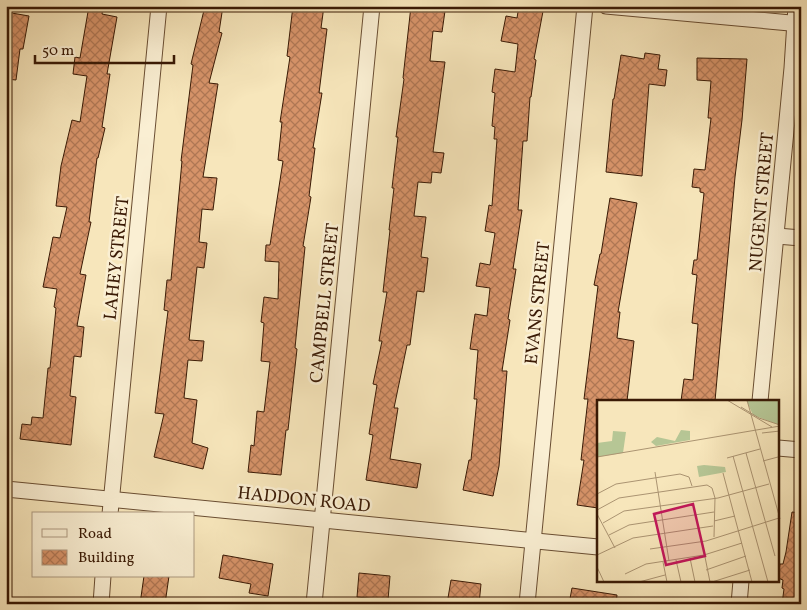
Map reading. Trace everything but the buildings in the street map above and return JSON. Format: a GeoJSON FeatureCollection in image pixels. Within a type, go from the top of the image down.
{"type":"FeatureCollection","features":[{"type":"Feature","properties":{"kind":"street","name":"LAHEY STREET"},"geometry":{"type":"LineString","coordinates":[[110,506],[159,6]]}},
{"type":"Feature","properties":{"kind":"street","name":"CAMPBELL STREET"},"geometry":{"type":"LineString","coordinates":[[314,604],[372,6]]}},
{"type":"Feature","properties":{"kind":"street","name":"EVANS STREET"},"geometry":{"type":"LineString","coordinates":[[527,604],[585,6]]}},
{"type":"Feature","properties":{"kind":"street"},"geometry":{"type":"LineString","coordinates":[[606,6],[798,24]]}},
{"type":"Feature","properties":{"kind":"street","name":"NUGENT STREET"},"geometry":{"type":"LineString","coordinates":[[760,400],[798,24],[796,6]]}},
{"type":"Feature","properties":{"kind":"street"},"geometry":{"type":"LineString","coordinates":[[777,236],[801,238]]}},
{"type":"Feature","properties":{"kind":"street"},"geometry":{"type":"LineString","coordinates":[[780,448],[801,450]]}},
{"type":"Feature","properties":{"kind":"street","name":"HADDON ROAD"},"geometry":{"type":"LineString","coordinates":[[6,489],[110,506],[322,520],[597,547]]}},
{"type":"Feature","properties":{"kind":"street"},"geometry":{"type":"LineString","coordinates":[[101,604],[103,578]]}},
{"type":"Feature","properties":{"kind":"street"},"geometry":{"type":"LineString","coordinates":[[739,604],[741,582]]}}]}
